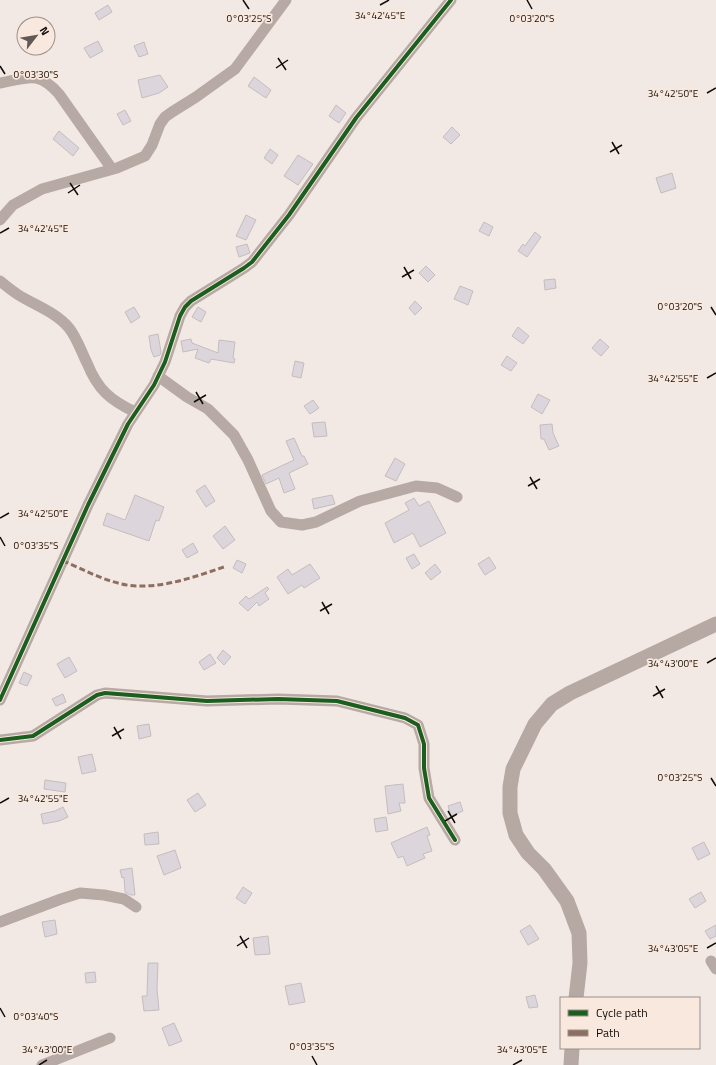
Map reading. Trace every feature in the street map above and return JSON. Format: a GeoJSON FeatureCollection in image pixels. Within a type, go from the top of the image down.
{"type":"FeatureCollection","features":[{"type":"Feature","properties":{"kind":"main road"},"geometry":{"type":"LineString","coordinates":[[576,997],[580,963],[579,933],[567,901],[544,869],[528,853],[516,835],[510,814],[510,787],[513,769],[535,724],[552,704],[570,693],[716,624]]}},
{"type":"Feature","properties":{"kind":"main road"},"geometry":{"type":"LineString","coordinates":[[571,1065],[572,1049]]}},
{"type":"Feature","properties":{"kind":"street"},"geometry":{"type":"LineString","coordinates":[[0,220],[13,206],[42,189],[112,169],[145,156],[152,145],[160,124],[165,117],[235,69],[286,0]]}},
{"type":"Feature","properties":{"kind":"street"},"geometry":{"type":"LineString","coordinates":[[0,700],[88,505],[128,424],[154,386],[165,362],[180,316],[185,307],[191,301],[252,262],[289,215],[356,118],[451,0]]}},
{"type":"Feature","properties":{"kind":"street"},"geometry":{"type":"LineString","coordinates":[[0,83],[35,77],[51,84],[112,169]]}},
{"type":"Feature","properties":{"kind":"street"},"geometry":{"type":"LineString","coordinates":[[0,282],[17,294],[55,316],[68,328],[79,345],[87,365],[100,388],[110,398],[135,412]]}},
{"type":"Feature","properties":{"kind":"street"},"geometry":{"type":"LineString","coordinates":[[158,376],[187,397],[208,409],[234,434],[248,460],[271,511],[281,522],[302,525],[316,522],[360,501],[416,486],[438,488],[457,497]]}},
{"type":"Feature","properties":{"kind":"street"},"geometry":{"type":"LineString","coordinates":[[0,740],[33,736],[77,706],[97,695],[105,693],[207,701],[278,699],[337,701],[405,718],[418,725],[424,744],[424,768],[429,798],[456,840]]}},
{"type":"Feature","properties":{"kind":"street"},"geometry":{"type":"LineString","coordinates":[[0,922],[61,899],[80,894],[104,895],[124,899],[136,907]]}},
{"type":"Feature","properties":{"kind":"street"},"geometry":{"type":"LineString","coordinates":[[42,1065],[110,1038]]}},
{"type":"Feature","properties":{"kind":"building"},"geometry":{"type":"Polygon","coordinates":[[[108,5],[112,12],[99,20],[95,13],[108,5]]]}},
{"type":"Feature","properties":{"kind":"building"},"geometry":{"type":"Polygon","coordinates":[[[98,41],[103,51],[90,58],[84,48],[98,41]]]}},
{"type":"Feature","properties":{"kind":"building"},"geometry":{"type":"Polygon","coordinates":[[[144,42],[148,54],[139,57],[134,46],[144,42]]]}},
{"type":"Feature","properties":{"kind":"building"},"geometry":{"type":"Polygon","coordinates":[[[160,75],[168,87],[159,93],[142,98],[138,80],[160,75]]]}},
{"type":"Feature","properties":{"kind":"building"},"geometry":{"type":"Polygon","coordinates":[[[254,77],[271,90],[266,98],[248,86],[254,77]]]}},
{"type":"Feature","properties":{"kind":"building"},"geometry":{"type":"Polygon","coordinates":[[[336,105],[346,113],[339,123],[329,116],[336,105]]]}},
{"type":"Feature","properties":{"kind":"building"},"geometry":{"type":"Polygon","coordinates":[[[125,110],[131,121],[123,125],[117,114],[125,110]]]}},
{"type":"Feature","properties":{"kind":"building"},"geometry":{"type":"Polygon","coordinates":[[[452,127],[460,135],[451,144],[443,137],[452,127]]]}},
{"type":"Feature","properties":{"kind":"building"},"geometry":{"type":"Polygon","coordinates":[[[59,131],[79,148],[73,156],[53,139],[59,131]]]}},
{"type":"Feature","properties":{"kind":"building"},"geometry":{"type":"Polygon","coordinates":[[[270,149],[278,155],[272,164],[264,158],[270,149]]]}},
{"type":"Feature","properties":{"kind":"building"},"geometry":{"type":"Polygon","coordinates":[[[298,155],[313,164],[298,185],[284,176],[298,155]]]}},
{"type":"Feature","properties":{"kind":"building"},"geometry":{"type":"Polygon","coordinates":[[[672,173],[676,188],[661,193],[656,178],[672,173]]]}},
{"type":"Feature","properties":{"kind":"building"},"geometry":{"type":"Polygon","coordinates":[[[246,215],[256,220],[246,240],[236,236],[246,215]]]}},
{"type":"Feature","properties":{"kind":"building"},"geometry":{"type":"Polygon","coordinates":[[[484,222],[493,227],[489,236],[479,231],[484,222]]]}},
{"type":"Feature","properties":{"kind":"building"},"geometry":{"type":"Polygon","coordinates":[[[535,232],[541,237],[527,257],[518,251],[523,244],[525,246],[535,232]]]}},
{"type":"Feature","properties":{"kind":"building"},"geometry":{"type":"Polygon","coordinates":[[[247,244],[250,253],[239,257],[236,247],[247,244]]]}},
{"type":"Feature","properties":{"kind":"building"},"geometry":{"type":"Polygon","coordinates":[[[426,266],[435,275],[428,282],[419,273],[426,266]]]}},
{"type":"Feature","properties":{"kind":"building"},"geometry":{"type":"Polygon","coordinates":[[[555,279],[556,288],[545,290],[544,280],[555,279]]]}},
{"type":"Feature","properties":{"kind":"building"},"geometry":{"type":"Polygon","coordinates":[[[460,286],[473,291],[468,305],[454,299],[460,286]]]}},
{"type":"Feature","properties":{"kind":"building"},"geometry":{"type":"Polygon","coordinates":[[[415,301],[422,308],[415,315],[409,308],[415,301]]]}},
{"type":"Feature","properties":{"kind":"building"},"geometry":{"type":"Polygon","coordinates":[[[134,307],[140,317],[131,323],[125,312],[134,307]]]}},
{"type":"Feature","properties":{"kind":"building"},"geometry":{"type":"Polygon","coordinates":[[[198,307],[206,312],[201,322],[192,317],[198,307]]]}},
{"type":"Feature","properties":{"kind":"building"},"geometry":{"type":"Polygon","coordinates":[[[518,327],[529,336],[523,344],[512,336],[518,327]]]}},
{"type":"Feature","properties":{"kind":"building"},"geometry":{"type":"Polygon","coordinates":[[[158,334],[161,352],[160,355],[154,357],[151,350],[149,336],[158,334]]]}},
{"type":"Feature","properties":{"kind":"building"},"geometry":{"type":"Polygon","coordinates":[[[191,339],[192,343],[218,353],[219,340],[235,342],[233,358],[235,359],[234,363],[211,359],[209,363],[195,358],[198,349],[183,352],[181,341],[191,339]]]}},
{"type":"Feature","properties":{"kind":"building"},"geometry":{"type":"Polygon","coordinates":[[[600,339],[609,347],[601,356],[592,348],[600,339]]]}},
{"type":"Feature","properties":{"kind":"building"},"geometry":{"type":"Polygon","coordinates":[[[507,356],[517,363],[511,371],[501,365],[507,356]]]}},
{"type":"Feature","properties":{"kind":"building"},"geometry":{"type":"Polygon","coordinates":[[[295,361],[304,363],[301,378],[292,376],[295,361]]]}},
{"type":"Feature","properties":{"kind":"building"},"geometry":{"type":"Polygon","coordinates":[[[538,394],[550,400],[542,414],[531,407],[538,394]]]}},
{"type":"Feature","properties":{"kind":"building"},"geometry":{"type":"Polygon","coordinates":[[[313,400],[319,408],[310,414],[304,406],[313,400]]]}},
{"type":"Feature","properties":{"kind":"building"},"geometry":{"type":"Polygon","coordinates":[[[325,422],[327,436],[314,437],[312,423],[325,422]]]}},
{"type":"Feature","properties":{"kind":"building"},"geometry":{"type":"Polygon","coordinates":[[[552,424],[553,433],[559,446],[549,450],[544,439],[541,439],[540,425],[552,424]]]}},
{"type":"Feature","properties":{"kind":"building"},"geometry":{"type":"Polygon","coordinates":[[[294,438],[302,456],[304,456],[308,464],[289,473],[295,489],[284,493],[279,478],[266,484],[262,475],[294,460],[286,441],[294,438]]]}},
{"type":"Feature","properties":{"kind":"building"},"geometry":{"type":"Polygon","coordinates":[[[395,458],[405,464],[396,481],[385,476],[395,458]]]}},
{"type":"Feature","properties":{"kind":"building"},"geometry":{"type":"Polygon","coordinates":[[[205,485],[215,501],[206,507],[196,491],[205,485]]]}},
{"type":"Feature","properties":{"kind":"building"},"geometry":{"type":"Polygon","coordinates":[[[135,495],[164,507],[159,521],[156,520],[149,541],[103,525],[107,513],[125,520],[135,495]]]}},
{"type":"Feature","properties":{"kind":"building"},"geometry":{"type":"Polygon","coordinates":[[[332,495],[335,504],[314,509],[312,499],[332,495]]]}},
{"type":"Feature","properties":{"kind":"building"},"geometry":{"type":"Polygon","coordinates":[[[414,498],[419,506],[429,501],[446,533],[420,547],[413,533],[394,543],[385,523],[409,510],[405,503],[414,498]]]}},
{"type":"Feature","properties":{"kind":"building"},"geometry":{"type":"Polygon","coordinates":[[[225,526],[235,540],[223,549],[213,536],[225,526]]]}},
{"type":"Feature","properties":{"kind":"building"},"geometry":{"type":"Polygon","coordinates":[[[193,543],[198,552],[187,558],[182,550],[193,543]]]}},
{"type":"Feature","properties":{"kind":"building"},"geometry":{"type":"Polygon","coordinates":[[[414,554],[420,564],[412,569],[406,558],[414,554]]]}},
{"type":"Feature","properties":{"kind":"building"},"geometry":{"type":"Polygon","coordinates":[[[489,557],[496,568],[485,575],[478,564],[489,557]]]}},
{"type":"Feature","properties":{"kind":"building"},"geometry":{"type":"Polygon","coordinates":[[[237,560],[246,564],[242,573],[233,568],[237,560]]]}},
{"type":"Feature","properties":{"kind":"building"},"geometry":{"type":"Polygon","coordinates":[[[310,564],[320,578],[304,588],[302,585],[288,594],[277,577],[288,569],[292,575],[310,564]]]}},
{"type":"Feature","properties":{"kind":"building"},"geometry":{"type":"Polygon","coordinates":[[[435,564],[441,572],[431,580],[425,573],[435,564]]]}},
{"type":"Feature","properties":{"kind":"building"},"geometry":{"type":"Polygon","coordinates":[[[267,587],[269,589],[265,593],[269,599],[259,606],[257,602],[248,611],[239,603],[246,596],[249,599],[267,587]]]}},
{"type":"Feature","properties":{"kind":"building"},"geometry":{"type":"Polygon","coordinates":[[[223,650],[231,657],[224,665],[217,658],[223,650]]]}},
{"type":"Feature","properties":{"kind":"building"},"geometry":{"type":"Polygon","coordinates":[[[210,654],[216,663],[204,670],[199,662],[210,654]]]}},
{"type":"Feature","properties":{"kind":"building"},"geometry":{"type":"Polygon","coordinates":[[[69,657],[77,671],[65,678],[57,664],[69,657]]]}},
{"type":"Feature","properties":{"kind":"building"},"geometry":{"type":"Polygon","coordinates":[[[24,672],[32,676],[27,686],[19,683],[24,672]]]}},
{"type":"Feature","properties":{"kind":"building"},"geometry":{"type":"Polygon","coordinates":[[[63,694],[66,702],[56,706],[52,699],[63,694]]]}},
{"type":"Feature","properties":{"kind":"building"},"geometry":{"type":"Polygon","coordinates":[[[149,724],[151,736],[139,739],[137,726],[149,724]]]}},
{"type":"Feature","properties":{"kind":"building"},"geometry":{"type":"Polygon","coordinates":[[[92,754],[96,771],[82,774],[78,757],[92,754]]]}},
{"type":"Feature","properties":{"kind":"building"},"geometry":{"type":"Polygon","coordinates":[[[45,780],[66,783],[65,792],[44,789],[45,780]]]}},
{"type":"Feature","properties":{"kind":"building"},"geometry":{"type":"Polygon","coordinates":[[[403,784],[405,803],[399,803],[401,811],[388,814],[385,786],[403,784]]]}},
{"type":"Feature","properties":{"kind":"building"},"geometry":{"type":"Polygon","coordinates":[[[198,793],[206,805],[195,812],[187,800],[198,793]]]}},
{"type":"Feature","properties":{"kind":"building"},"geometry":{"type":"Polygon","coordinates":[[[460,802],[463,811],[451,816],[448,806],[460,802]]]}},
{"type":"Feature","properties":{"kind":"building"},"geometry":{"type":"Polygon","coordinates":[[[63,807],[68,817],[59,821],[43,824],[41,814],[55,811],[63,807]]]}},
{"type":"Feature","properties":{"kind":"building"},"geometry":{"type":"Polygon","coordinates":[[[386,817],[388,830],[376,832],[374,819],[386,817]]]}},
{"type":"Feature","properties":{"kind":"building"},"geometry":{"type":"Polygon","coordinates":[[[427,827],[430,835],[427,836],[432,851],[423,854],[425,858],[407,866],[403,856],[398,858],[391,843],[427,827]]]}},
{"type":"Feature","properties":{"kind":"building"},"geometry":{"type":"Polygon","coordinates":[[[158,832],[159,844],[145,845],[144,834],[158,832]]]}},
{"type":"Feature","properties":{"kind":"building"},"geometry":{"type":"Polygon","coordinates":[[[704,842],[710,854],[698,860],[692,848],[704,842]]]}},
{"type":"Feature","properties":{"kind":"building"},"geometry":{"type":"Polygon","coordinates":[[[175,850],[181,868],[164,875],[157,856],[175,850]]]}},
{"type":"Feature","properties":{"kind":"building"},"geometry":{"type":"Polygon","coordinates":[[[132,868],[135,895],[125,892],[124,877],[122,878],[120,870],[132,868]]]}},
{"type":"Feature","properties":{"kind":"building"},"geometry":{"type":"Polygon","coordinates":[[[243,887],[252,893],[245,904],[236,898],[243,887]]]}},
{"type":"Feature","properties":{"kind":"building"},"geometry":{"type":"Polygon","coordinates":[[[701,892],[706,901],[695,908],[689,899],[701,892]]]}},
{"type":"Feature","properties":{"kind":"building"},"geometry":{"type":"Polygon","coordinates":[[[55,920],[57,934],[45,937],[42,922],[55,920]]]}},
{"type":"Feature","properties":{"kind":"building"},"geometry":{"type":"Polygon","coordinates":[[[530,925],[539,939],[528,945],[520,931],[530,925]]]}},
{"type":"Feature","properties":{"kind":"building"},"geometry":{"type":"Polygon","coordinates":[[[716,925],[716,936],[710,939],[705,931],[716,925]]]}},
{"type":"Feature","properties":{"kind":"building"},"geometry":{"type":"Polygon","coordinates":[[[268,936],[270,954],[255,955],[253,938],[268,936]]]}},
{"type":"Feature","properties":{"kind":"building"},"geometry":{"type":"Polygon","coordinates":[[[148,963],[158,963],[157,989],[159,1010],[144,1011],[142,996],[147,996],[148,963]]]}},
{"type":"Feature","properties":{"kind":"building"},"geometry":{"type":"Polygon","coordinates":[[[95,972],[96,982],[86,983],[85,973],[95,972]]]}},
{"type":"Feature","properties":{"kind":"building"},"geometry":{"type":"Polygon","coordinates":[[[301,983],[305,1002],[289,1005],[285,986],[301,983]]]}},
{"type":"Feature","properties":{"kind":"building"},"geometry":{"type":"Polygon","coordinates":[[[535,995],[538,1007],[529,1008],[526,997],[535,995]]]}},
{"type":"Feature","properties":{"kind":"building"},"geometry":{"type":"Polygon","coordinates":[[[174,1023],[182,1041],[169,1046],[162,1028],[174,1023]]]}},
{"type":"Feature","properties":{"kind":"marked path"},"geometry":{"type":"LineString","coordinates":[[63,561],[109,580],[138,586],[171,583],[224,567]]}},
{"type":"Feature","properties":{"kind":"cycle path"},"geometry":{"type":"LineString","coordinates":[[0,700],[88,505],[128,424],[154,385],[165,362],[180,316],[185,307],[191,301],[252,262],[289,215],[356,118],[451,0]]}},
{"type":"Feature","properties":{"kind":"cycle path"},"geometry":{"type":"LineString","coordinates":[[0,740],[33,736],[97,695],[105,693],[207,701],[278,699],[337,701],[405,718],[418,725],[424,744],[424,768],[429,798],[455,840]]}}]}
